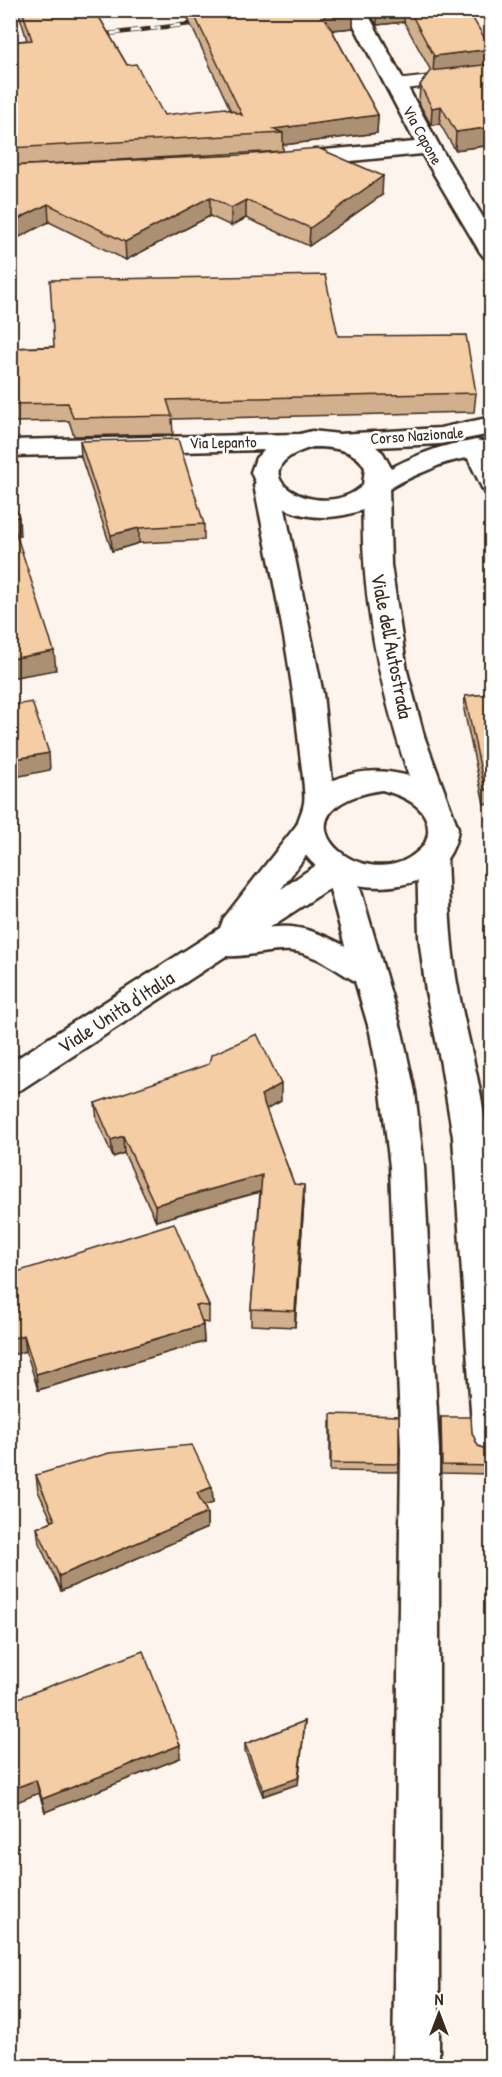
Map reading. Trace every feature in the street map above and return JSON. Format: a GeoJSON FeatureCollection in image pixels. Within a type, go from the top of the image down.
{"type":"FeatureCollection","features":[{"type":"Feature","properties":{"kind":"main road","name":"Via Capone"},"geometry":{"type":"LineString","coordinates":[[359,16],[429,147],[492,252]]}},
{"type":"Feature","properties":{"kind":"main road"},"geometry":{"type":"LineString","coordinates":[[264,162],[429,147]]}},
{"type":"Feature","properties":{"kind":"main road","name":"Corso Nazionale"},"geometry":{"type":"LineString","coordinates":[[341,441],[442,435],[484,429],[492,425]]}},
{"type":"Feature","properties":{"kind":"main road"},"geometry":{"type":"LineString","coordinates":[[265,480],[275,495],[288,502],[322,509],[355,503],[368,495],[376,486],[379,475],[377,464],[369,454],[357,446],[327,439],[298,441],[283,446],[272,454],[266,464],[265,480],[309,694],[313,843],[324,857],[339,867],[357,874],[378,877],[399,875],[417,868],[432,858],[441,845],[444,830],[441,816],[432,802],[417,791],[399,783],[382,780],[349,784],[332,792],[314,816]]}},
{"type":"Feature","properties":{"kind":"main road","name":"Via Lepanto"},"geometry":{"type":"LineString","coordinates":[[10,448],[298,441]]}},
{"type":"Feature","properties":{"kind":"main road","name":"Via Lepanto"},"geometry":{"type":"LineString","coordinates":[[148,444],[201,454],[265,480]]}},
{"type":"Feature","properties":{"kind":"main road"},"geometry":{"type":"LineString","coordinates":[[484,448],[492,484]]}},
{"type":"Feature","properties":{"kind":"main road","name":"Corso Nazionale"},"geometry":{"type":"LineString","coordinates":[[376,486],[430,459],[484,448]]}},
{"type":"Feature","properties":{"kind":"main road","name":"Viale dell'Autostrada"},"geometry":{"type":"LineString","coordinates":[[376,486],[375,556],[398,698],[432,802]]}},
{"type":"Feature","properties":{"kind":"main road","name":"Viale Unità d'Italia"},"geometry":{"type":"LineString","coordinates":[[222,945],[314,816]]}},
{"type":"Feature","properties":{"kind":"main road"},"geometry":{"type":"LineString","coordinates":[[432,858],[435,937],[442,992],[457,1059],[470,1137],[492,1441]]}},
{"type":"Feature","properties":{"kind":"main road"},"geometry":{"type":"LineString","coordinates":[[339,867],[386,1032],[396,1082],[407,1167],[420,1450],[416,2067]]}},
{"type":"Feature","properties":{"kind":"main road","name":"Viale Unità d'Italia"},"geometry":{"type":"LineString","coordinates":[[10,1080],[222,945],[339,867]]}},
{"type":"Feature","properties":{"kind":"main road"},"geometry":{"type":"LineString","coordinates":[[222,945],[291,939],[320,946],[369,974]]}},
{"type":"Feature","properties":{"kind":"lane"},"geometry":{"type":"LineString","coordinates":[[396,85],[492,74]]}},
{"type":"Feature","properties":{"kind":"building"},"geometry":{"type":"Polygon","coordinates":[[[22,10],[95,10],[127,65],[136,64],[164,115],[225,108],[242,115],[192,10],[353,10],[323,14],[378,115],[273,129],[283,133],[10,148],[10,42],[32,40],[22,10]]]}},
{"type":"Feature","properties":{"kind":"building"},"geometry":{"type":"Polygon","coordinates":[[[409,10],[468,10],[491,49],[434,56],[409,10]]]}},
{"type":"Feature","properties":{"kind":"building"},"geometry":{"type":"Polygon","coordinates":[[[492,64],[492,127],[456,132],[441,106],[432,108],[420,85],[430,71],[492,64]]]}},
{"type":"Feature","properties":{"kind":"building"},"geometry":{"type":"Polygon","coordinates":[[[318,148],[383,176],[310,228],[246,200],[231,208],[210,197],[125,242],[48,204],[10,223],[10,166],[241,155],[318,148]]]}},
{"type":"Feature","properties":{"kind":"building"},"geometry":{"type":"Polygon","coordinates":[[[325,275],[338,336],[466,335],[476,393],[167,400],[172,416],[73,418],[68,403],[10,404],[10,348],[54,347],[50,280],[325,275]]]}},
{"type":"Feature","properties":{"kind":"building"},"geometry":{"type":"Polygon","coordinates":[[[178,439],[204,524],[139,528],[111,535],[80,441],[178,439]]]}},
{"type":"Feature","properties":{"kind":"building"},"geometry":{"type":"Polygon","coordinates":[[[10,497],[19,517],[11,518],[54,651],[10,659],[10,497]]]}},
{"type":"Feature","properties":{"kind":"building"},"geometry":{"type":"Polygon","coordinates":[[[492,694],[492,790],[485,790],[465,696],[492,694]]]}},
{"type":"Feature","properties":{"kind":"building"},"geometry":{"type":"Polygon","coordinates":[[[32,702],[49,753],[10,760],[10,706],[32,702]]]}},
{"type":"Feature","properties":{"kind":"building"},"geometry":{"type":"Polygon","coordinates":[[[257,1034],[281,1084],[261,1095],[294,1184],[304,1185],[295,1311],[251,1309],[262,1175],[155,1205],[123,1136],[111,1140],[95,1103],[209,1064],[211,1055],[257,1034]]]}},
{"type":"Feature","properties":{"kind":"building"},"geometry":{"type":"Polygon","coordinates":[[[174,1223],[209,1306],[196,1305],[203,1325],[36,1374],[24,1335],[10,1339],[10,1274],[174,1223]]]}},
{"type":"Feature","properties":{"kind":"building"},"geometry":{"type":"Polygon","coordinates":[[[331,1414],[399,1416],[399,1464],[331,1463],[331,1414]]]}},
{"type":"Feature","properties":{"kind":"building"},"geometry":{"type":"Polygon","coordinates":[[[441,1417],[471,1417],[472,1433],[478,1446],[492,1452],[492,1466],[442,1465],[441,1417]]]}},
{"type":"Feature","properties":{"kind":"building"},"geometry":{"type":"Polygon","coordinates":[[[192,1445],[212,1487],[197,1493],[207,1513],[59,1576],[37,1528],[55,1520],[36,1475],[109,1453],[192,1445]]]}},
{"type":"Feature","properties":{"kind":"building"},"geometry":{"type":"Polygon","coordinates":[[[143,1651],[180,1745],[42,1799],[36,1780],[10,1790],[10,1701],[143,1651]]]}},
{"type":"Feature","properties":{"kind":"building"},"geometry":{"type":"Polygon","coordinates":[[[305,1721],[298,1778],[263,1790],[245,1744],[305,1721]]]}},
{"type":"Feature","properties":{"kind":"railway"},"geometry":{"type":"LineString","coordinates":[[91,36],[207,22]]}}]}
